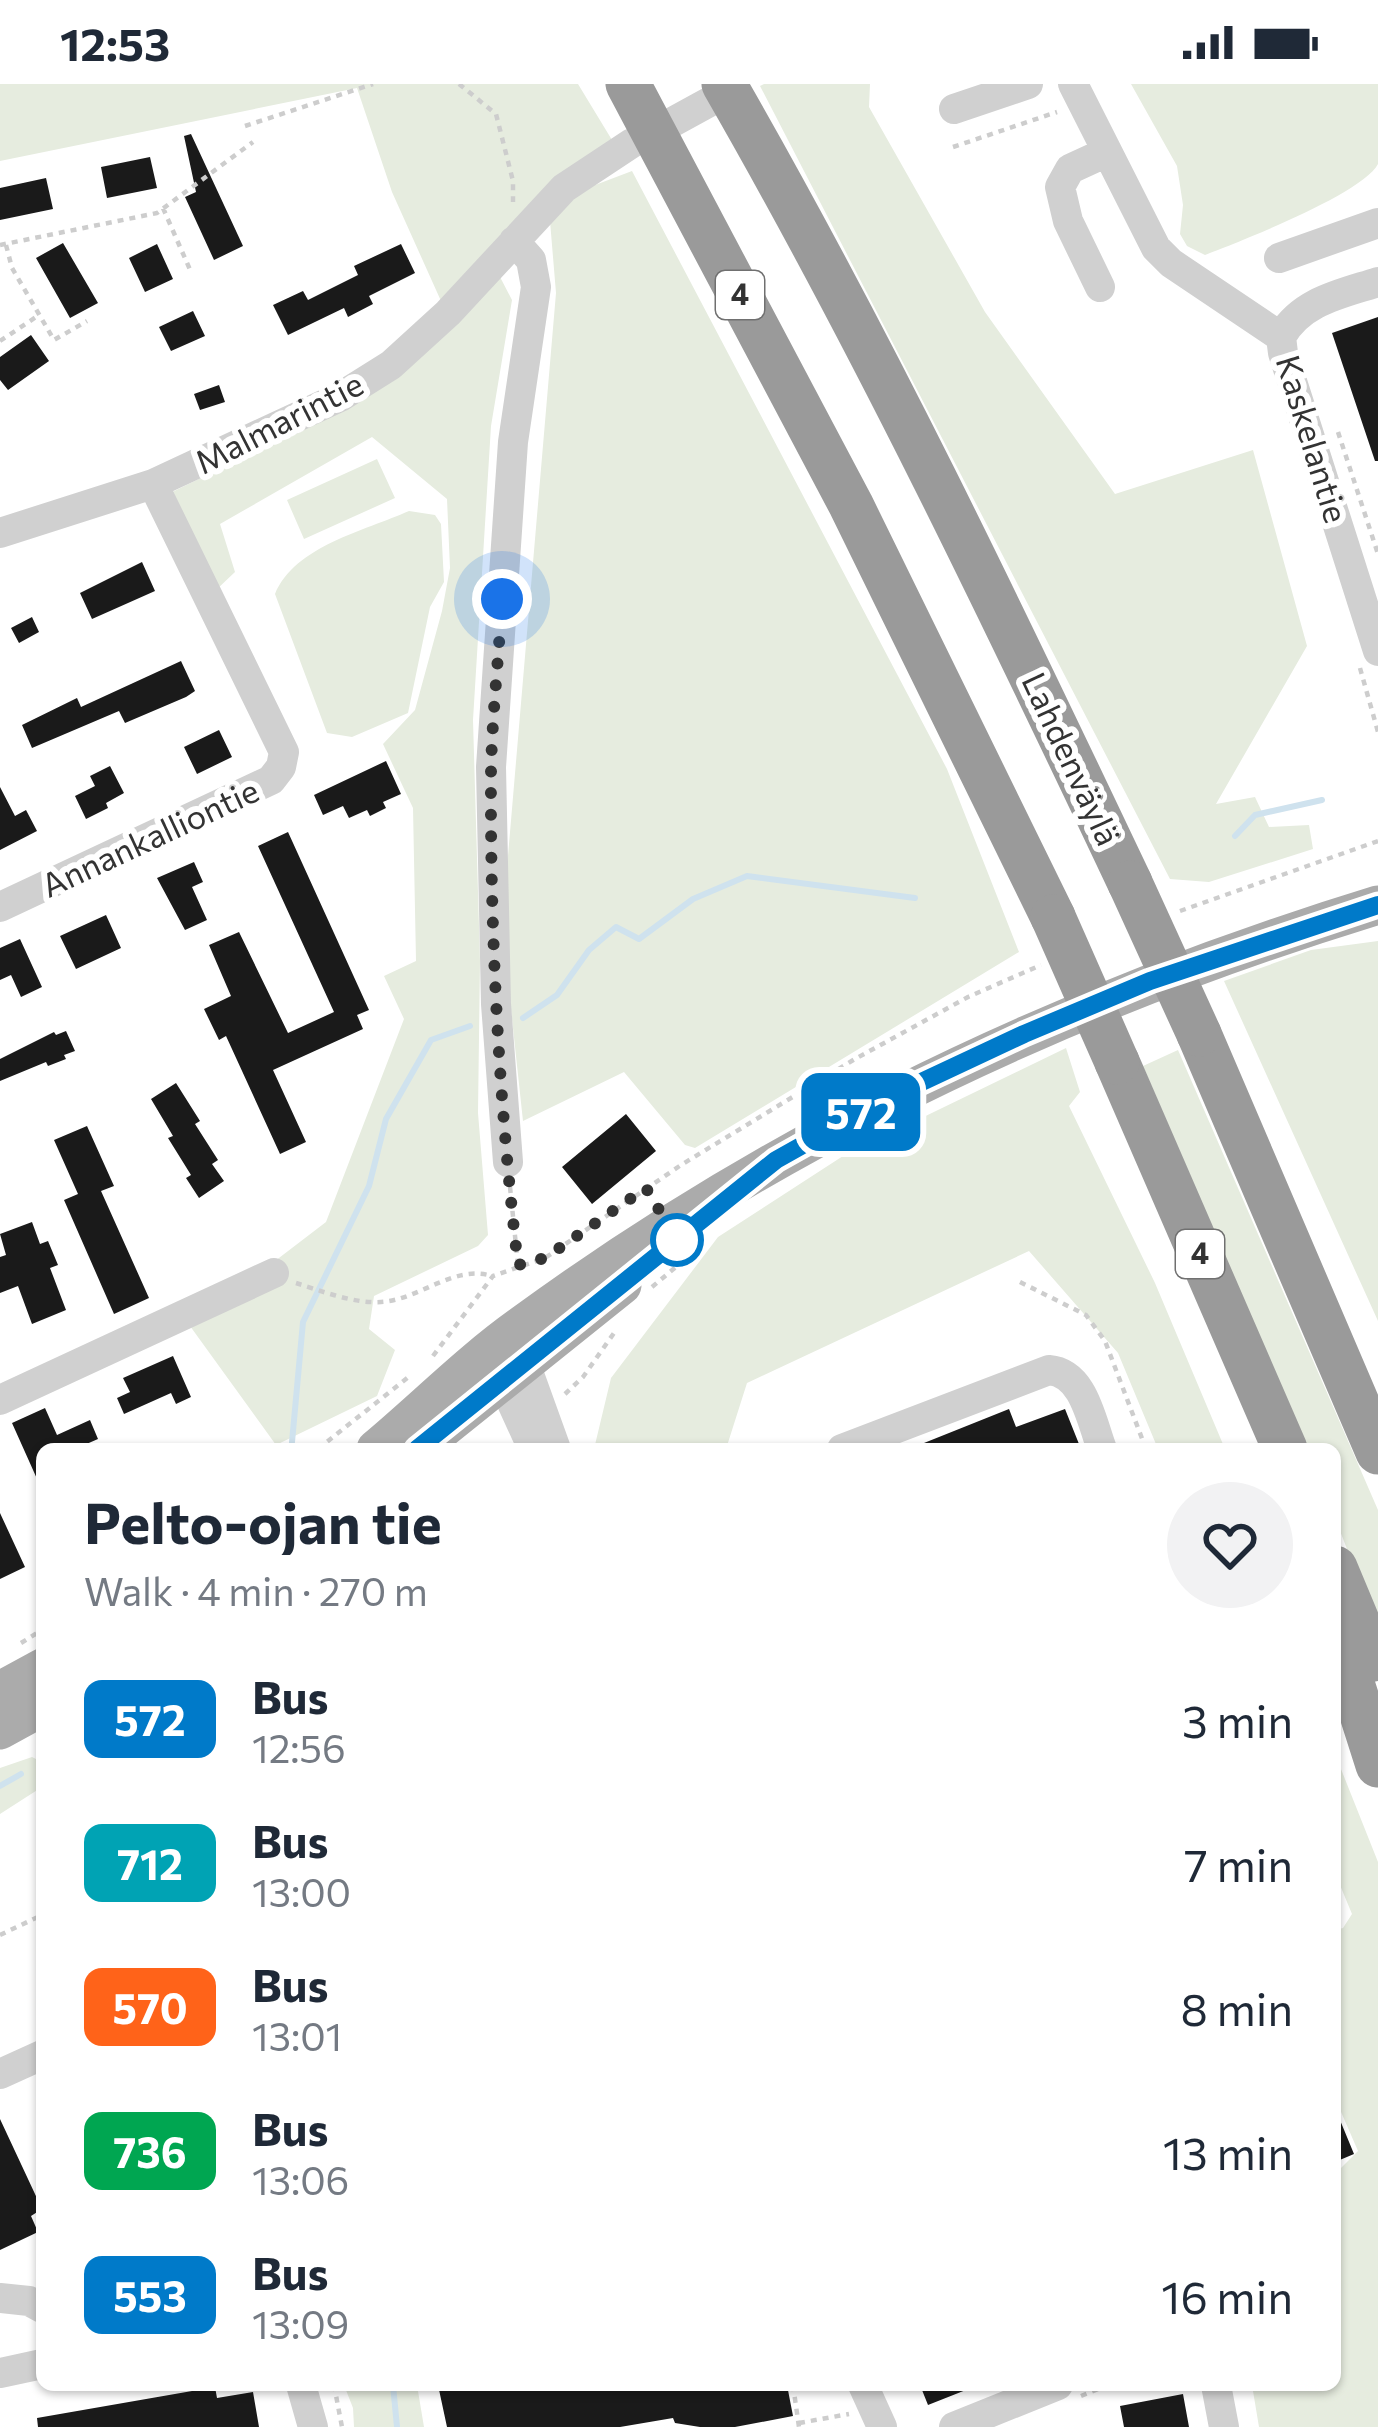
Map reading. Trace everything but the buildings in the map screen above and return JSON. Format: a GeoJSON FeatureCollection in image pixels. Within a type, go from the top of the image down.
{"type":"FeatureCollection","features":[{"type":"Feature","properties":{"kind":"highway","name":"4"},"geometry":{"type":"LineString","coordinates":[[628,84],[851,505],[1053,917],[1282,1443]]}},
{"type":"Feature","properties":{"kind":"highway","name":"Lahdenväylä"},"geometry":{"type":"LineString","coordinates":[[717,93],[868,350],[1015,642],[1199,1034],[1378,1452]]}},
{"type":"Feature","properties":{"kind":"highway"},"geometry":{"type":"LineString","coordinates":[[1275,1204],[1345,1304],[1378,1375]]}},
{"type":"Feature","properties":{"kind":"highway"},"geometry":{"type":"LineString","coordinates":[[1341,1582],[1378,1670]]}},
{"type":"Feature","properties":{"kind":"highway"},"geometry":{"type":"LineString","coordinates":[[1341,1649],[1378,1765]]}},
{"type":"Feature","properties":{"kind":"main road"},"geometry":{"type":"LineString","coordinates":[[423,1443],[620,1257],[881,1101],[1150,981],[1378,905]]}},
{"type":"Feature","properties":{"kind":"main road"},"geometry":{"type":"LineString","coordinates":[[385,1443],[508,1362]]}},
{"type":"Feature","properties":{"kind":"main road"},"geometry":{"type":"LineString","coordinates":[[0,1691],[36,1671]]}},
{"type":"Feature","properties":{"kind":"main road"},"geometry":{"type":"LineString","coordinates":[[0,1730],[36,1710]]}},
{"type":"Feature","properties":{"kind":"street"},"geometry":{"type":"LineString","coordinates":[[954,109],[1028,84]]}},
{"type":"Feature","properties":{"kind":"street"},"geometry":{"type":"LineString","coordinates":[[669,124],[717,93]]}},
{"type":"Feature","properties":{"kind":"street"},"geometry":{"type":"LineString","coordinates":[[1078,93],[1156,248],[1282,337]]}},
{"type":"Feature","properties":{"kind":"street","name":"Malmarintie"},"geometry":{"type":"LineString","coordinates":[[0,533],[153,484],[292,421],[391,365],[448,313],[565,188],[632,143]]}},
{"type":"Feature","properties":{"kind":"street"},"geometry":{"type":"LineString","coordinates":[[1100,287],[1068,221],[1060,187],[1070,170],[1107,152]]}},
{"type":"Feature","properties":{"kind":"street"},"geometry":{"type":"LineString","coordinates":[[1279,258],[1378,224]]}},
{"type":"Feature","properties":{"kind":"street"},"geometry":{"type":"LineString","coordinates":[[508,1162],[496,1004],[491,767],[513,442],[536,287],[521,233]]}},
{"type":"Feature","properties":{"kind":"street","name":"Kaskelantie"},"geometry":{"type":"LineString","coordinates":[[1376,637],[1283,353],[1282,337],[1296,316],[1310,306],[1378,282]]}},
{"type":"Feature","properties":{"kind":"street","name":"Annankalliontie"},"geometry":{"type":"LineString","coordinates":[[0,907],[271,780],[281,767],[284,752],[153,484]]}},
{"type":"Feature","properties":{"kind":"street"},"geometry":{"type":"LineString","coordinates":[[0,1400],[287,1279]]}},
{"type":"Feature","properties":{"kind":"street"},"geometry":{"type":"LineString","coordinates":[[508,1362],[530,1443]]}},
{"type":"Feature","properties":{"kind":"street"},"geometry":{"type":"LineString","coordinates":[[508,1362],[553,1443]]}},
{"type":"Feature","properties":{"kind":"street"},"geometry":{"type":"LineString","coordinates":[[858,1443],[1049,1370],[1075,1380],[1100,1443]]}},
{"type":"Feature","properties":{"kind":"street"},"geometry":{"type":"LineString","coordinates":[[0,2074],[36,2058]]}},
{"type":"Feature","properties":{"kind":"street"},"geometry":{"type":"LineString","coordinates":[[0,2298],[36,2305]]}},
{"type":"Feature","properties":{"kind":"street"},"geometry":{"type":"LineString","coordinates":[[0,2373],[36,2365]]}},
{"type":"Feature","properties":{"kind":"street"},"geometry":{"type":"LineString","coordinates":[[303,2391],[313,2427]]}},
{"type":"Feature","properties":{"kind":"street"},"geometry":{"type":"LineString","coordinates":[[954,2427],[1037,2391]]}},
{"type":"Feature","properties":{"kind":"street"},"geometry":{"type":"LineString","coordinates":[[1217,2391],[1223,2427]]}},
{"type":"Feature","properties":{"kind":"street"},"geometry":{"type":"LineString","coordinates":[[858,2399],[882,2427]]}},
{"type":"Feature","properties":{"kind":"path"},"geometry":{"type":"LineString","coordinates":[[245,126],[373,84]]}},
{"type":"Feature","properties":{"kind":"path"},"geometry":{"type":"LineString","coordinates":[[459,84],[496,113],[521,233]]}},
{"type":"Feature","properties":{"kind":"path"},"geometry":{"type":"LineString","coordinates":[[953,147],[1078,93]]}},
{"type":"Feature","properties":{"kind":"path"},"geometry":{"type":"LineString","coordinates":[[87,321],[54,340],[3,245],[163,208],[253,142]]}},
{"type":"Feature","properties":{"kind":"path"},"geometry":{"type":"LineString","coordinates":[[163,208],[190,272]]}},
{"type":"Feature","properties":{"kind":"path"},"geometry":{"type":"LineString","coordinates":[[0,341],[39,315]]}},
{"type":"Feature","properties":{"kind":"path"},"geometry":{"type":"LineString","coordinates":[[1334,419],[1378,554]]}},
{"type":"Feature","properties":{"kind":"path"},"geometry":{"type":"LineString","coordinates":[[1178,912],[1378,841]]}},
{"type":"Feature","properties":{"kind":"path"},"geometry":{"type":"LineString","coordinates":[[287,1279],[386,1303],[470,1273],[493,1276],[545,1258],[680,1165],[855,1059],[968,998],[1048,962]]}},
{"type":"Feature","properties":{"kind":"path"},"geometry":{"type":"LineString","coordinates":[[508,1162],[518,1265]]}},
{"type":"Feature","properties":{"kind":"path"},"geometry":{"type":"LineString","coordinates":[[326,1443],[427,1362],[493,1276]]}},
{"type":"Feature","properties":{"kind":"path"},"geometry":{"type":"LineString","coordinates":[[1020,1282],[1086,1315],[1105,1341],[1144,1443]]}},
{"type":"Feature","properties":{"kind":"path"},"geometry":{"type":"LineString","coordinates":[[568,1391],[616,1329]]}},
{"type":"Feature","properties":{"kind":"path"},"geometry":{"type":"LineString","coordinates":[[0,1935],[36,1918]]}},
{"type":"Feature","properties":{"kind":"path"},"geometry":{"type":"LineString","coordinates":[[335,2391],[342,2427]]}},
{"type":"Feature","properties":{"kind":"path"},"geometry":{"type":"LineString","coordinates":[[794,2391],[799,2425],[858,2399]]}},
{"type":"Feature","properties":{"kind":"shaded area"},"geometry":{"type":"Polygon","coordinates":[[[0,84],[578,84],[612,140],[441,301],[392,192],[357,88],[0,161],[0,84]]]}},
{"type":"Feature","properties":{"kind":"shaded area"},"geometry":{"type":"Polygon","coordinates":[[[870,84],[869,107],[985,312],[1115,494],[1253,450],[1307,646],[1216,804],[1255,797],[1269,827],[1309,825],[1313,849],[1209,882],[1170,879],[760,86],[870,84]]]}},
{"type":"Feature","properties":{"kind":"shaded area"},"geometry":{"type":"Polygon","coordinates":[[[1131,84],[1378,84],[1378,164],[1326,202],[1205,255],[1187,246],[1180,234],[1183,205],[1177,166],[1131,84]]]}},
{"type":"Feature","properties":{"kind":"shaded area"},"geometry":{"type":"Polygon","coordinates":[[[632,171],[947,769],[1019,952],[695,1148],[685,1145],[624,1072],[523,1121],[502,926],[556,293],[550,221],[582,190],[632,171]]]}},
{"type":"Feature","properties":{"kind":"shaded area"},"geometry":{"type":"Polygon","coordinates":[[[499,275],[512,300],[491,426],[473,720],[480,961],[478,1113],[488,1235],[478,1246],[374,1296],[369,1329],[395,1350],[377,1396],[275,1443],[190,1326],[326,1222],[404,1019],[384,976],[416,961],[413,808],[383,744],[415,710],[442,611],[450,568],[447,499],[372,437],[220,524],[235,572],[215,591],[168,494],[357,402],[499,275]]]}},
{"type":"Feature","properties":{"kind":"shaded area"},"geometry":{"type":"Polygon","coordinates":[[[377,459],[395,498],[304,539],[287,500],[377,459]]]}},
{"type":"Feature","properties":{"kind":"shaded area"},"geometry":{"type":"Polygon","coordinates":[[[409,511],[435,515],[441,524],[444,582],[430,607],[408,713],[352,737],[327,733],[275,594],[285,577],[314,552],[409,511]]]}},
{"type":"Feature","properties":{"kind":"shaded area"},"geometry":{"type":"Polygon","coordinates":[[[1378,941],[1378,1321],[1224,981],[1311,950],[1378,941]]]}},
{"type":"Feature","properties":{"kind":"shaded area"},"geometry":{"type":"Polygon","coordinates":[[[1066,1048],[1080,1092],[1069,1106],[1155,1283],[1222,1443],[1156,1443],[1118,1353],[1029,1251],[747,1383],[728,1443],[595,1443],[611,1378],[718,1237],[843,1156],[1066,1048]]]}},
{"type":"Feature","properties":{"kind":"shaded area"},"geometry":{"type":"Polygon","coordinates":[[[1178,1050],[1378,1510],[1378,1629],[1341,1533],[1341,1443],[1305,1443],[1143,1066],[1178,1050]]]}},
{"type":"Feature","properties":{"kind":"shaded area"},"geometry":{"type":"Polygon","coordinates":[[[36,1759],[36,1791],[0,1814],[0,1768],[36,1759]]]}},
{"type":"Feature","properties":{"kind":"shaded area"},"geometry":{"type":"Polygon","coordinates":[[[1341,1769],[1378,1862],[1378,2427],[1259,2427],[1253,2391],[1341,2391],[1341,2168],[1358,2151],[1341,2112],[1341,1928],[1352,1914],[1341,1887],[1341,1769]]]}},
{"type":"Feature","properties":{"kind":"shaded area"},"geometry":{"type":"Polygon","coordinates":[[[346,2391],[418,2391],[424,2427],[354,2427],[346,2391]]]}},
{"type":"Feature","properties":{"kind":"waterway"},"geometry":{"type":"LineString","coordinates":[[1235,836],[1255,815],[1322,800]]}},
{"type":"Feature","properties":{"kind":"waterway"},"geometry":{"type":"LineString","coordinates":[[523,1018],[557,995],[589,950],[616,927],[639,939],[693,899],[747,876],[915,898]]}},
{"type":"Feature","properties":{"kind":"waterway"},"geometry":{"type":"LineString","coordinates":[[292,1442],[303,1322],[369,1186],[386,1119],[431,1040],[470,1026]]}},
{"type":"Feature","properties":{"kind":"waterway"},"geometry":{"type":"LineString","coordinates":[[0,1786],[21,1774]]}},
{"type":"Feature","properties":{"kind":"waterway"},"geometry":{"type":"LineString","coordinates":[[394,2391],[397,2427]]}},
{"type":"Feature","properties":{"kind":"bus line","name":"572"},"geometry":{"type":"LineString","coordinates":[[424,1443],[776,1160],[881,1101],[1024,1034],[1150,981],[1378,905]]}},
{"type":"Feature","properties":{"kind":"route"},"geometry":{"type":"LineString","coordinates":[[502,599],[491,767],[493,898],[496,1004],[518,1265],[545,1258],[646,1188],[677,1240]]}}]}
